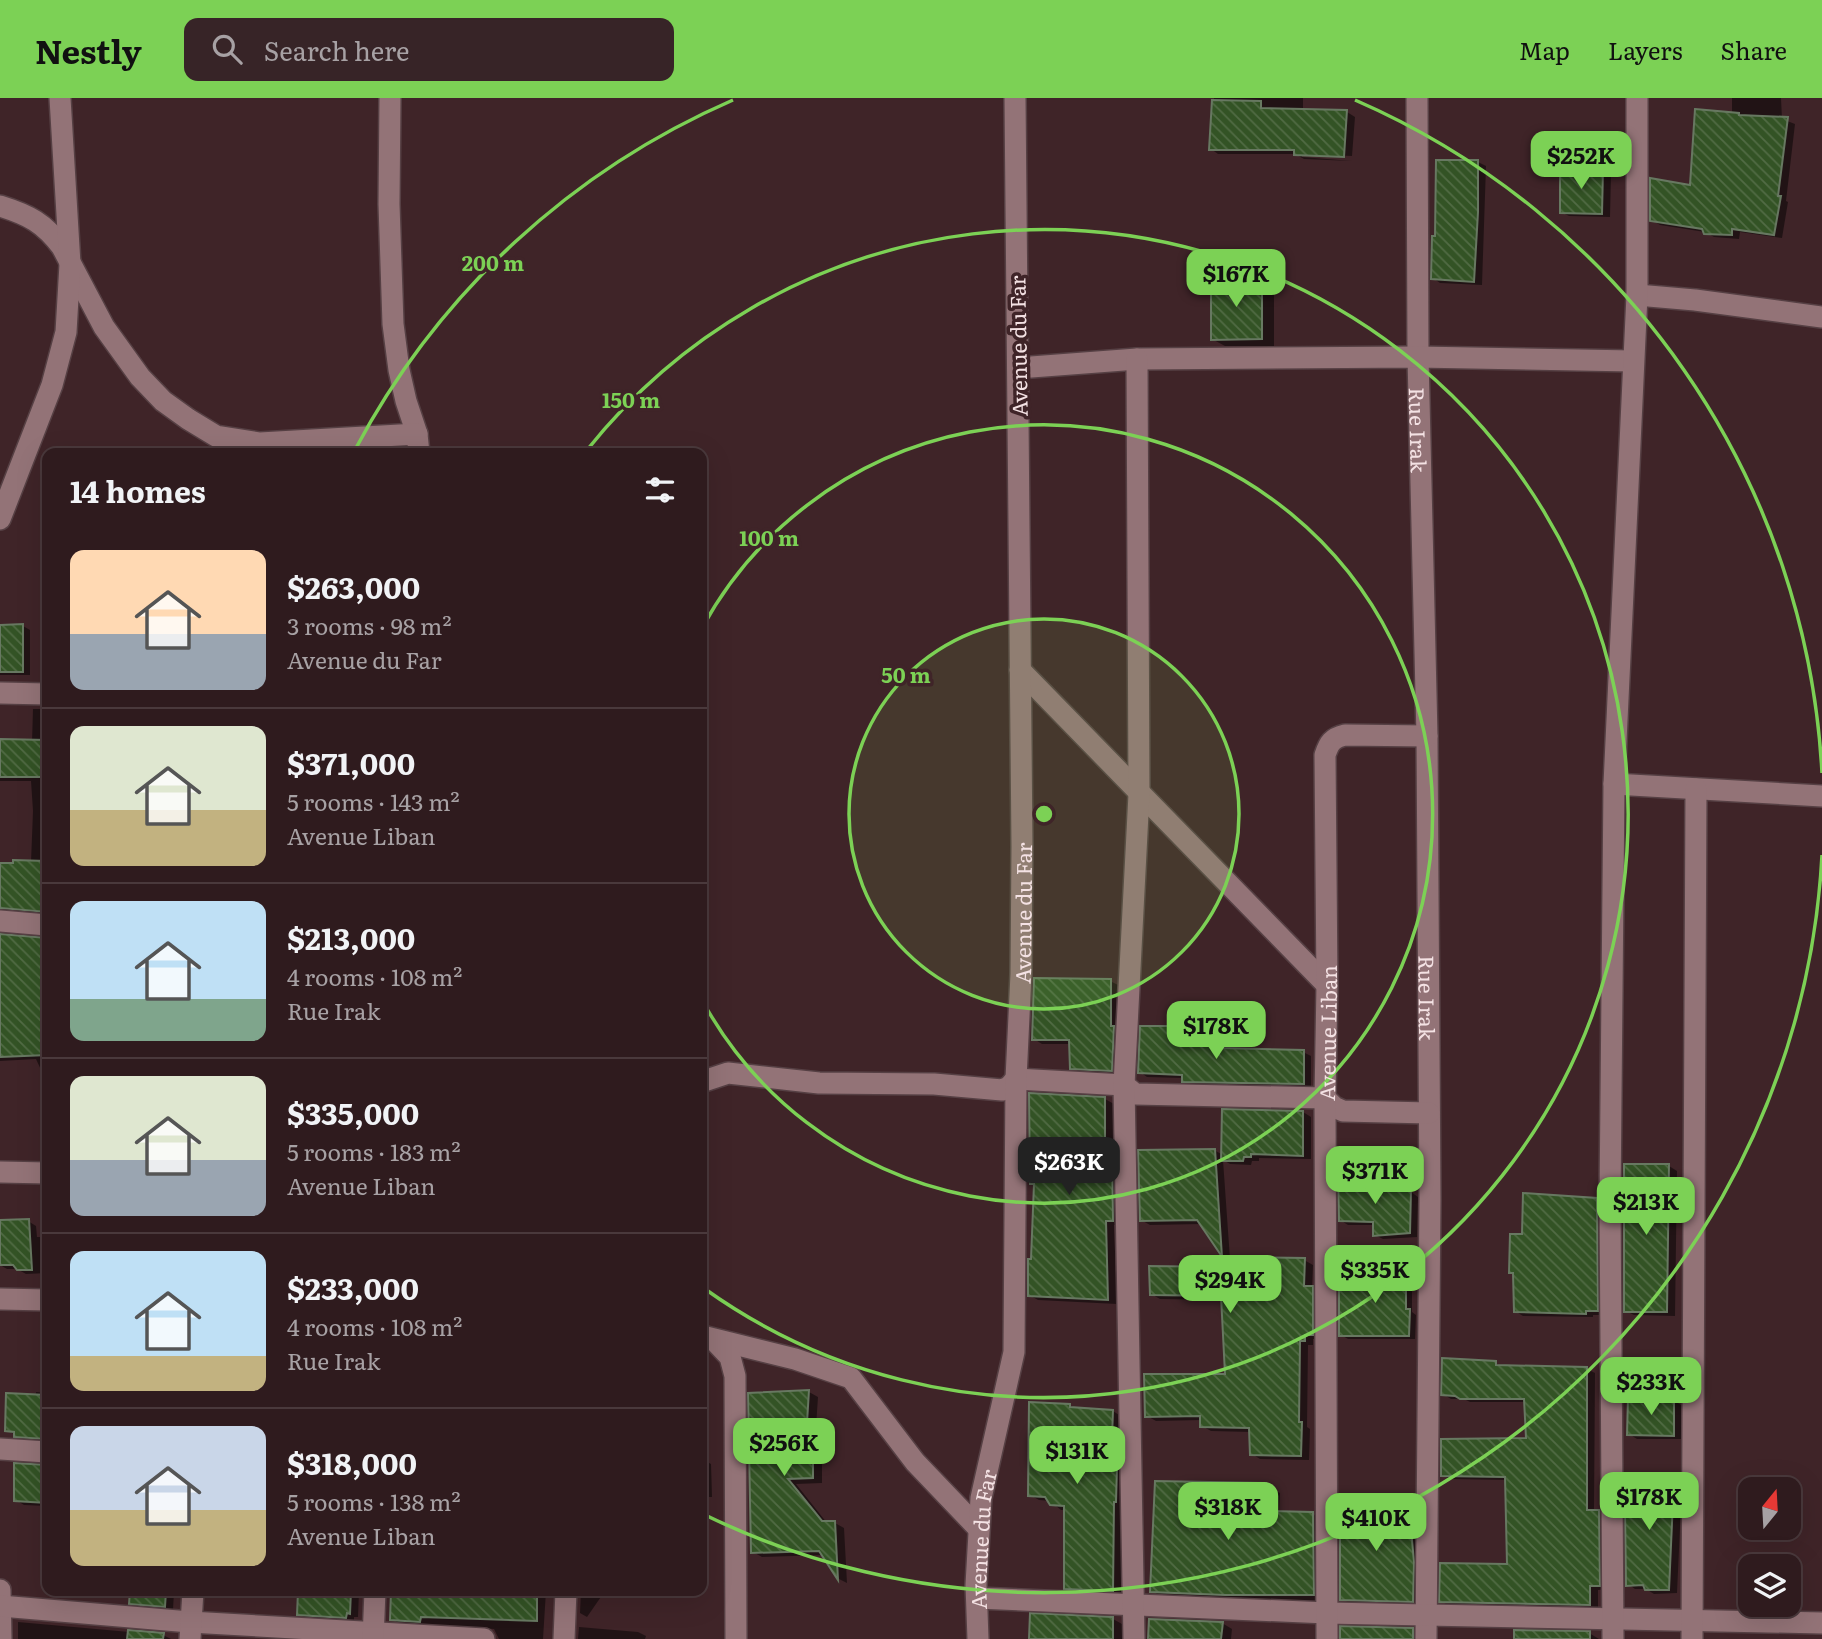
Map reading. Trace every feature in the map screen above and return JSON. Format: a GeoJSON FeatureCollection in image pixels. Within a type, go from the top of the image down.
{"type":"FeatureCollection","features":[{"type":"Feature","properties":{"kind":"street"},"geometry":{"type":"LineString","coordinates":[[0,519],[52,386],[66,332],[70,264],[60,98]]}},
{"type":"Feature","properties":{"kind":"street"},"geometry":{"type":"LineString","coordinates":[[0,206],[38,221],[53,235],[110,337],[139,377],[163,401],[216,436],[260,443],[418,444],[404,391],[393,324],[389,204],[390,98]]}},
{"type":"Feature","properties":{"kind":"street","name":"Avenue du Far"},"geometry":{"type":"LineString","coordinates":[[978,1639],[981,1498],[1014,1353],[1016,1079],[1022,949],[1015,98]]}},
{"type":"Feature","properties":{"kind":"street","name":"Rue Irak"},"geometry":{"type":"LineString","coordinates":[[1417,98],[1418,358],[1427,736],[1429,1113],[1426,1639]]}},
{"type":"Feature","properties":{"kind":"street"},"geometry":{"type":"LineString","coordinates":[[1612,1629],[1610,1187],[1614,783],[1637,295],[1637,98]]}},
{"type":"Feature","properties":{"kind":"street"},"geometry":{"type":"LineString","coordinates":[[1637,295],[1822,317]]}},
{"type":"Feature","properties":{"kind":"street"},"geometry":{"type":"LineString","coordinates":[[1018,369],[1137,359],[1418,358],[1633,361]]}},
{"type":"Feature","properties":{"kind":"street"},"geometry":{"type":"LineString","coordinates":[[1134,1639],[1124,1085],[1139,794],[1137,359]]}},
{"type":"Feature","properties":{"kind":"street"},"geometry":{"type":"LineString","coordinates":[[1020,670],[1327,985]]}},
{"type":"Feature","properties":{"kind":"street"},"geometry":{"type":"LineString","coordinates":[[0,693],[42,694]]}},
{"type":"Feature","properties":{"kind":"street","name":"Avenue Liban"},"geometry":{"type":"LineString","coordinates":[[1327,1639],[1327,985],[1323,767],[1328,744],[1334,738],[1345,734],[1427,736]]}},
{"type":"Feature","properties":{"kind":"street"},"geometry":{"type":"LineString","coordinates":[[1614,783],[1822,796]]}},
{"type":"Feature","properties":{"kind":"street"},"geometry":{"type":"LineString","coordinates":[[1692,1629],[1696,789]]}},
{"type":"Feature","properties":{"kind":"street"},"geometry":{"type":"LineString","coordinates":[[0,921],[42,925]]}},
{"type":"Feature","properties":{"kind":"street"},"geometry":{"type":"LineString","coordinates":[[707,1080],[728,1073],[819,1083],[934,1084],[1002,1090],[1016,1079],[1124,1085],[1135,1094],[1325,1098],[1343,1111],[1429,1113]]}},
{"type":"Feature","properties":{"kind":"street"},"geometry":{"type":"LineString","coordinates":[[0,1172],[42,1173]]}},
{"type":"Feature","properties":{"kind":"street"},"geometry":{"type":"LineString","coordinates":[[0,1299],[42,1300]]}},
{"type":"Feature","properties":{"kind":"street"},"geometry":{"type":"LineString","coordinates":[[708,1338],[795,1359],[851,1378],[915,1462],[979,1528]]}},
{"type":"Feature","properties":{"kind":"street"},"geometry":{"type":"LineString","coordinates":[[708,1338],[730,1357],[735,1376],[736,1639]]}},
{"type":"Feature","properties":{"kind":"street"},"geometry":{"type":"LineString","coordinates":[[0,1449],[42,1452]]}},
{"type":"Feature","properties":{"kind":"street"},"geometry":{"type":"LineString","coordinates":[[190,1630],[193,1596]]}},
{"type":"Feature","properties":{"kind":"street"},"geometry":{"type":"LineString","coordinates":[[373,1635],[375,1596]]}},
{"type":"Feature","properties":{"kind":"street"},"geometry":{"type":"LineString","coordinates":[[564,1639],[566,1596]]}},
{"type":"Feature","properties":{"kind":"street"},"geometry":{"type":"LineString","coordinates":[[977,1598],[1426,1615],[1612,1629],[1692,1629],[1822,1623]]}},
{"type":"Feature","properties":{"kind":"street"},"geometry":{"type":"LineString","coordinates":[[1,1639],[1,1601],[190,1630],[484,1639]]}},
{"type":"Feature","properties":{"kind":"building"},"geometry":{"type":"Polygon","coordinates":[[[1212,100],[1261,101],[1261,108],[1347,110],[1344,157],[1294,155],[1294,150],[1209,150],[1212,100]]]}},
{"type":"Feature","properties":{"kind":"building"},"geometry":{"type":"Polygon","coordinates":[[[1695,109],[1739,115],[1788,117],[1778,196],[1781,196],[1774,235],[1732,229],[1732,235],[1704,234],[1702,229],[1650,221],[1650,178],[1690,185],[1695,109]]]}},
{"type":"Feature","properties":{"kind":"building"},"geometry":{"type":"Polygon","coordinates":[[[1436,160],[1478,160],[1474,282],[1431,279],[1432,236],[1435,236],[1436,160]]]}},
{"type":"Feature","properties":{"kind":"building"},"geometry":{"type":"Polygon","coordinates":[[[1560,167],[1603,169],[1602,214],[1560,213],[1560,167]]]}},
{"type":"Feature","properties":{"kind":"building"},"geometry":{"type":"Polygon","coordinates":[[[1211,278],[1262,279],[1262,339],[1211,340],[1211,278]]]}},
{"type":"Feature","properties":{"kind":"building"},"geometry":{"type":"Polygon","coordinates":[[[23,624],[23,672],[0,672],[0,625],[23,624]]]}},
{"type":"Feature","properties":{"kind":"building"},"geometry":{"type":"Polygon","coordinates":[[[0,739],[42,740],[42,777],[0,777],[0,739]]]}},
{"type":"Feature","properties":{"kind":"building"},"geometry":{"type":"Polygon","coordinates":[[[13,860],[42,861],[42,912],[0,908],[0,863],[13,863],[13,860]]]}},
{"type":"Feature","properties":{"kind":"building"},"geometry":{"type":"Polygon","coordinates":[[[0,934],[42,938],[42,1055],[0,1057],[0,934]]]}},
{"type":"Feature","properties":{"kind":"building"},"geometry":{"type":"Polygon","coordinates":[[[1034,978],[1111,979],[1111,1026],[1114,1026],[1112,1071],[1070,1069],[1069,1040],[1032,1040],[1034,978]]]}},
{"type":"Feature","properties":{"kind":"building"},"geometry":{"type":"Polygon","coordinates":[[[1140,1026],[1174,1026],[1175,1042],[1219,1043],[1220,1048],[1304,1050],[1304,1084],[1182,1082],[1182,1075],[1138,1073],[1140,1026]]]}},
{"type":"Feature","properties":{"kind":"building"},"geometry":{"type":"Polygon","coordinates":[[[1029,1093],[1105,1097],[1105,1150],[1112,1150],[1113,1221],[1106,1221],[1108,1300],[1028,1296],[1034,1184],[1030,1184],[1029,1093]]]}},
{"type":"Feature","properties":{"kind":"building"},"geometry":{"type":"Polygon","coordinates":[[[1222,1109],[1303,1111],[1303,1156],[1251,1154],[1251,1157],[1244,1157],[1243,1161],[1221,1161],[1222,1109]]]}},
{"type":"Feature","properties":{"kind":"building"},"geometry":{"type":"Polygon","coordinates":[[[1215,1149],[1222,1257],[1197,1220],[1140,1221],[1138,1150],[1215,1149]]]}},
{"type":"Feature","properties":{"kind":"building"},"geometry":{"type":"Polygon","coordinates":[[[1624,1164],[1669,1164],[1667,1312],[1624,1312],[1624,1164]]]}},
{"type":"Feature","properties":{"kind":"building"},"geometry":{"type":"Polygon","coordinates":[[[1338,1177],[1368,1178],[1367,1189],[1411,1190],[1410,1233],[1373,1236],[1373,1222],[1339,1221],[1338,1177]]]}},
{"type":"Feature","properties":{"kind":"building"},"geometry":{"type":"Polygon","coordinates":[[[1523,1193],[1597,1198],[1598,1311],[1586,1311],[1586,1314],[1514,1312],[1513,1273],[1509,1273],[1510,1234],[1522,1234],[1523,1193]]]}},
{"type":"Feature","properties":{"kind":"building"},"geometry":{"type":"Polygon","coordinates":[[[29,1219],[32,1270],[17,1270],[13,1265],[0,1265],[0,1220],[29,1219]]]}},
{"type":"Feature","properties":{"kind":"building"},"geometry":{"type":"Polygon","coordinates":[[[1372,1256],[1390,1274],[1406,1274],[1406,1309],[1410,1309],[1409,1336],[1339,1336],[1339,1285],[1366,1284],[1365,1268],[1372,1269],[1372,1256]]]}},
{"type":"Feature","properties":{"kind":"building"},"geometry":{"type":"Polygon","coordinates":[[[1222,1257],[1305,1258],[1304,1286],[1313,1286],[1313,1335],[1305,1335],[1305,1341],[1300,1341],[1301,1456],[1250,1455],[1249,1428],[1200,1427],[1200,1416],[1145,1417],[1144,1374],[1225,1374],[1221,1296],[1150,1295],[1149,1266],[1229,1267],[1222,1257]]]}},
{"type":"Feature","properties":{"kind":"building"},"geometry":{"type":"Polygon","coordinates":[[[1442,1358],[1496,1361],[1496,1365],[1587,1367],[1587,1510],[1599,1510],[1600,1586],[1590,1586],[1590,1605],[1439,1602],[1440,1563],[1507,1564],[1505,1477],[1441,1476],[1441,1439],[1526,1438],[1524,1399],[1460,1399],[1441,1395],[1442,1358]]]}},
{"type":"Feature","properties":{"kind":"building"},"geometry":{"type":"Polygon","coordinates":[[[809,1390],[806,1439],[813,1439],[813,1478],[788,1479],[822,1521],[835,1521],[838,1580],[819,1551],[751,1553],[748,1393],[809,1390]]]}},
{"type":"Feature","properties":{"kind":"building"},"geometry":{"type":"Polygon","coordinates":[[[6,1393],[42,1395],[42,1439],[14,1437],[14,1432],[5,1431],[6,1393]]]}},
{"type":"Feature","properties":{"kind":"building"},"geometry":{"type":"Polygon","coordinates":[[[1628,1398],[1674,1399],[1674,1436],[1627,1435],[1628,1398]]]}},
{"type":"Feature","properties":{"kind":"building"},"geometry":{"type":"Polygon","coordinates":[[[1029,1402],[1113,1410],[1111,1467],[1117,1467],[1113,1591],[1064,1589],[1064,1506],[1050,1505],[1045,1497],[1028,1496],[1029,1402]]]}},
{"type":"Feature","properties":{"kind":"building"},"geometry":{"type":"Polygon","coordinates":[[[14,1463],[42,1465],[42,1503],[14,1501],[14,1463]]]}},
{"type":"Feature","properties":{"kind":"building"},"geometry":{"type":"Polygon","coordinates":[[[1628,1478],[1674,1478],[1669,1590],[1645,1590],[1643,1585],[1626,1586],[1625,1510],[1628,1478]]]}},
{"type":"Feature","properties":{"kind":"building"},"geometry":{"type":"Polygon","coordinates":[[[1155,1481],[1266,1483],[1265,1511],[1313,1512],[1314,1595],[1150,1592],[1155,1481]]]}},
{"type":"Feature","properties":{"kind":"building"},"geometry":{"type":"Polygon","coordinates":[[[1340,1501],[1368,1501],[1368,1507],[1409,1507],[1414,1562],[1413,1602],[1340,1600],[1340,1501]]]}},
{"type":"Feature","properties":{"kind":"building"},"geometry":{"type":"Polygon","coordinates":[[[130,1596],[166,1596],[165,1607],[129,1604],[130,1596]]]}},
{"type":"Feature","properties":{"kind":"building"},"geometry":{"type":"Polygon","coordinates":[[[298,1596],[351,1596],[350,1614],[347,1613],[346,1618],[297,1615],[298,1596]]]}},
{"type":"Feature","properties":{"kind":"building"},"geometry":{"type":"Polygon","coordinates":[[[391,1596],[537,1596],[537,1621],[421,1617],[420,1622],[390,1620],[391,1596]]]}},
{"type":"Feature","properties":{"kind":"building"},"geometry":{"type":"Polygon","coordinates":[[[1030,1613],[1113,1617],[1113,1639],[1029,1639],[1030,1613]]]}},
{"type":"Feature","properties":{"kind":"building"},"geometry":{"type":"Polygon","coordinates":[[[1149,1619],[1223,1622],[1221,1639],[1148,1639],[1149,1619]]]}},
{"type":"Feature","properties":{"kind":"building"},"geometry":{"type":"Polygon","coordinates":[[[1340,1626],[1413,1628],[1413,1639],[1340,1639],[1340,1626]]]}},
{"type":"Feature","properties":{"kind":"building"},"geometry":{"type":"Polygon","coordinates":[[[128,1630],[164,1633],[163,1639],[127,1639],[128,1630]]]}},
{"type":"Feature","properties":{"kind":"building"},"geometry":{"type":"Polygon","coordinates":[[[1514,1630],[1590,1631],[1590,1639],[1514,1639],[1514,1630]]]}}]}
